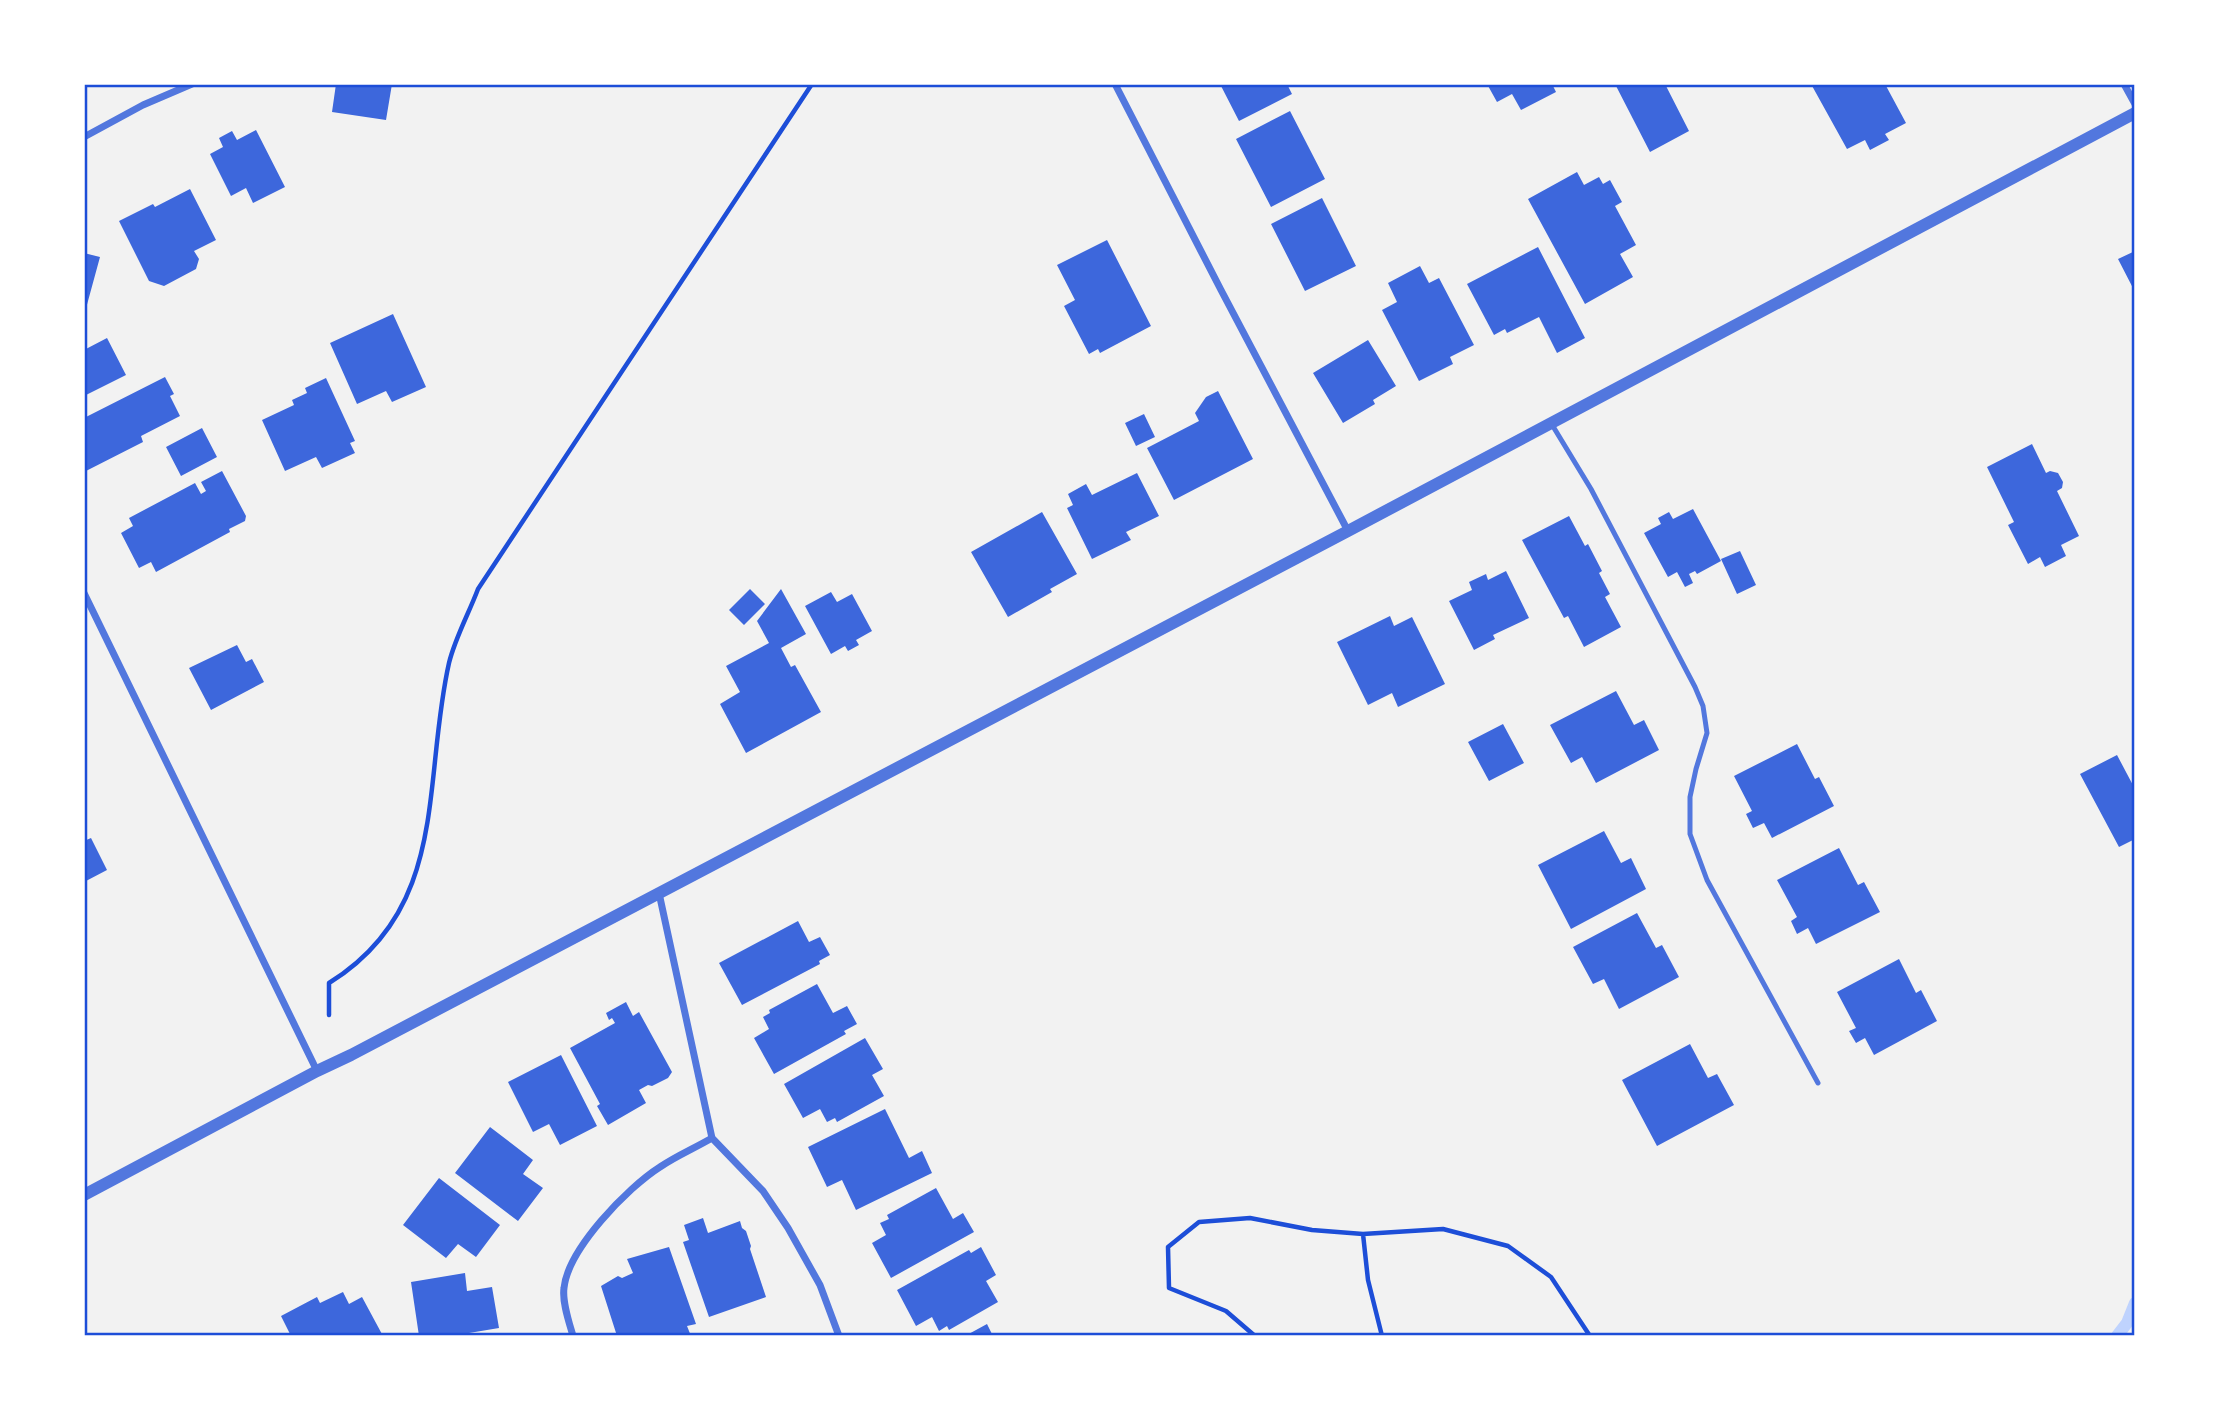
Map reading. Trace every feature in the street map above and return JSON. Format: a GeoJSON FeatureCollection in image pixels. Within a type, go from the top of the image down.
{"type":"FeatureCollection","features":[{"type":"Feature","properties":{"kind":"street"},"geometry":{"type":"LineString","coordinates":[[84,137],[143,105],[192,84]]}},
{"type":"Feature","properties":{"kind":"street"},"geometry":{"type":"LineString","coordinates":[[1115,84],[1348,531]]}},
{"type":"Feature","properties":{"kind":"street"},"geometry":{"type":"LineString","coordinates":[[2124,84],[2135,104]]}},
{"type":"Feature","properties":{"kind":"street"},"geometry":{"type":"LineString","coordinates":[[84,1195],[317,1070],[351,1055],[659,894],[1348,531],[2135,113]]}},
{"type":"Feature","properties":{"kind":"street"},"geometry":{"type":"LineString","coordinates":[[84,593],[317,1070]]}},
{"type":"Feature","properties":{"kind":"street"},"geometry":{"type":"LineString","coordinates":[[659,894],[712,1138],[763,1191],[788,1228],[820,1285],[839,1336]]}},
{"type":"Feature","properties":{"kind":"street"},"geometry":{"type":"LineString","coordinates":[[573,1336],[564,1290],[571,1264],[584,1242],[614,1206],[659,1168],[712,1138]]}},
{"type":"Feature","properties":{"kind":"lane"},"geometry":{"type":"LineString","coordinates":[[1551,423],[1591,489],[1703,706],[1707,733],[1690,797],[1690,834],[1707,880],[1818,1083]]}},
{"type":"Feature","properties":{"kind":"path"},"geometry":{"type":"LineString","coordinates":[[329,1015],[329,983],[351,970],[371,949],[401,908],[418,871],[428,827],[440,713],[450,661],[478,589],[812,84]]}},
{"type":"Feature","properties":{"kind":"path"},"geometry":{"type":"LineString","coordinates":[[1255,1336],[1226,1311],[1168,1288],[1168,1247],[1199,1222],[1250,1218],[1312,1230],[1363,1234],[1444,1229],[1508,1245],[1551,1277],[1590,1336]]}},
{"type":"Feature","properties":{"kind":"path"},"geometry":{"type":"LineString","coordinates":[[1363,1234],[1368,1280],[1382,1336]]}},
{"type":"Feature","properties":{"kind":"building"},"geometry":{"type":"Polygon","coordinates":[[[336,84],[392,84],[386,120],[332,112],[336,84]]]}},
{"type":"Feature","properties":{"kind":"building"},"geometry":{"type":"Polygon","coordinates":[[[1220,84],[1287,84],[1292,94],[1239,121],[1220,84]]]}},
{"type":"Feature","properties":{"kind":"building"},"geometry":{"type":"Polygon","coordinates":[[[1487,84],[1552,84],[1556,92],[1521,110],[1512,94],[1497,102],[1487,84]]]}},
{"type":"Feature","properties":{"kind":"building"},"geometry":{"type":"Polygon","coordinates":[[[1615,84],[1665,84],[1689,131],[1650,152],[1615,84]]]}},
{"type":"Feature","properties":{"kind":"building"},"geometry":{"type":"Polygon","coordinates":[[[1811,84],[1885,84],[1906,123],[1885,134],[1889,140],[1870,150],[1865,140],[1847,149],[1811,84]]]}},
{"type":"Feature","properties":{"kind":"building"},"geometry":{"type":"Polygon","coordinates":[[[1290,111],[1325,179],[1271,207],[1236,139],[1290,111]]]}},
{"type":"Feature","properties":{"kind":"building"},"geometry":{"type":"Polygon","coordinates":[[[256,130],[285,187],[253,203],[246,188],[231,196],[210,154],[223,147],[219,138],[232,131],[237,140],[256,130]]]}},
{"type":"Feature","properties":{"kind":"building"},"geometry":{"type":"Polygon","coordinates":[[[1577,172],[1584,185],[1599,177],[1603,184],[1610,180],[1622,202],[1615,206],[1636,245],[1620,254],[1633,277],[1585,304],[1528,199],[1577,172]]]}},
{"type":"Feature","properties":{"kind":"building"},"geometry":{"type":"Polygon","coordinates":[[[190,189],[216,240],[194,251],[199,259],[196,269],[164,286],[149,281],[119,221],[190,189]]]}},
{"type":"Feature","properties":{"kind":"building"},"geometry":{"type":"Polygon","coordinates":[[[1322,198],[1356,266],[1305,291],[1271,224],[1322,198]]]}},
{"type":"Feature","properties":{"kind":"building"},"geometry":{"type":"Polygon","coordinates":[[[1107,240],[1151,326],[1100,353],[1098,349],[1089,354],[1064,306],[1075,300],[1057,265],[1107,240]]]}},
{"type":"Feature","properties":{"kind":"building"},"geometry":{"type":"Polygon","coordinates":[[[1538,247],[1585,338],[1557,353],[1539,317],[1507,333],[1505,329],[1494,335],[1467,284],[1538,247]]]}},
{"type":"Feature","properties":{"kind":"building"},"geometry":{"type":"Polygon","coordinates":[[[2135,251],[2135,292],[2118,259],[2135,251]]]}},
{"type":"Feature","properties":{"kind":"building"},"geometry":{"type":"Polygon","coordinates":[[[84,253],[100,257],[85,312],[84,312],[84,253]]]}},
{"type":"Feature","properties":{"kind":"building"},"geometry":{"type":"Polygon","coordinates":[[[1420,266],[1429,283],[1439,278],[1474,345],[1450,357],[1453,364],[1419,381],[1382,310],[1397,302],[1388,283],[1420,266]]]}},
{"type":"Feature","properties":{"kind":"building"},"geometry":{"type":"Polygon","coordinates":[[[393,314],[426,387],[392,402],[386,391],[357,404],[330,343],[393,314]]]}},
{"type":"Feature","properties":{"kind":"building"},"geometry":{"type":"Polygon","coordinates":[[[107,338],[126,375],[84,396],[84,350],[107,338]]]}},
{"type":"Feature","properties":{"kind":"building"},"geometry":{"type":"Polygon","coordinates":[[[1368,340],[1396,386],[1373,400],[1375,404],[1343,423],[1313,373],[1368,340]]]}},
{"type":"Feature","properties":{"kind":"building"},"geometry":{"type":"Polygon","coordinates":[[[165,377],[174,394],[170,396],[180,416],[141,436],[143,442],[84,472],[84,418],[165,377]]]}},
{"type":"Feature","properties":{"kind":"building"},"geometry":{"type":"Polygon","coordinates":[[[326,378],[355,441],[350,443],[355,453],[322,468],[316,457],[285,471],[262,420],[294,405],[292,400],[307,393],[305,388],[326,378]]]}},
{"type":"Feature","properties":{"kind":"building"},"geometry":{"type":"Polygon","coordinates":[[[1218,391],[1253,459],[1174,500],[1147,448],[1199,421],[1195,413],[1206,397],[1218,391]]]}},
{"type":"Feature","properties":{"kind":"building"},"geometry":{"type":"Polygon","coordinates":[[[1144,414],[1155,437],[1136,446],[1125,423],[1144,414]]]}},
{"type":"Feature","properties":{"kind":"building"},"geometry":{"type":"Polygon","coordinates":[[[202,428],[217,457],[181,476],[166,447],[202,428]]]}},
{"type":"Feature","properties":{"kind":"building"},"geometry":{"type":"Polygon","coordinates":[[[2032,444],[2046,473],[2058,473],[2063,482],[2062,488],[2057,491],[2079,536],[2061,545],[2066,556],[2045,567],[2040,557],[2028,564],[2008,525],[2014,522],[1987,467],[2032,444]]]}},
{"type":"Feature","properties":{"kind":"building"},"geometry":{"type":"Polygon","coordinates":[[[222,471],[246,516],[245,521],[156,572],[151,562],[139,568],[121,533],[133,526],[129,518],[195,483],[201,494],[206,491],[201,482],[222,471]]]}},
{"type":"Feature","properties":{"kind":"building"},"geometry":{"type":"Polygon","coordinates":[[[1137,473],[1159,516],[1126,532],[1131,540],[1092,559],[1067,508],[1073,505],[1068,494],[1086,484],[1092,495],[1137,473]]]}},
{"type":"Feature","properties":{"kind":"building"},"geometry":{"type":"Polygon","coordinates":[[[1693,509],[1721,561],[1697,574],[1695,571],[1689,574],[1693,583],[1685,587],[1677,572],[1668,577],[1644,533],[1661,524],[1658,518],[1669,512],[1673,519],[1693,509]]]}},
{"type":"Feature","properties":{"kind":"building"},"geometry":{"type":"Polygon","coordinates":[[[1042,512],[1077,574],[1008,617],[971,552],[1042,512]]]}},
{"type":"Feature","properties":{"kind":"building"},"geometry":{"type":"Polygon","coordinates":[[[1569,516],[1602,571],[1599,573],[1610,594],[1605,597],[1621,627],[1584,647],[1568,616],[1564,618],[1522,540],[1569,516]]]}},
{"type":"Feature","properties":{"kind":"building"},"geometry":{"type":"Polygon","coordinates":[[[1740,551],[1756,585],[1737,594],[1721,559],[1740,551]]]}},
{"type":"Feature","properties":{"kind":"building"},"geometry":{"type":"Polygon","coordinates":[[[1506,571],[1529,618],[1493,635],[1495,639],[1474,650],[1449,601],[1472,590],[1469,582],[1486,574],[1488,580],[1506,571]]]}},
{"type":"Feature","properties":{"kind":"building"},"geometry":{"type":"Polygon","coordinates":[[[750,589],[765,604],[744,625],[729,610],[750,589]]]}},
{"type":"Feature","properties":{"kind":"building"},"geometry":{"type":"Polygon","coordinates":[[[781,589],[806,634],[781,648],[791,667],[795,665],[821,712],[746,753],[720,704],[740,692],[726,666],[769,643],[757,621],[781,589]]]}},
{"type":"Feature","properties":{"kind":"building"},"geometry":{"type":"Polygon","coordinates":[[[831,592],[837,602],[852,594],[872,631],[856,640],[859,645],[848,651],[845,646],[831,654],[805,606],[831,592]]]}},
{"type":"Feature","properties":{"kind":"building"},"geometry":{"type":"Polygon","coordinates":[[[1390,616],[1394,626],[1412,617],[1445,684],[1398,707],[1392,693],[1368,705],[1337,642],[1390,616]]]}},
{"type":"Feature","properties":{"kind":"building"},"geometry":{"type":"Polygon","coordinates":[[[237,645],[246,662],[252,659],[264,682],[211,710],[189,668],[237,645]]]}},
{"type":"Feature","properties":{"kind":"building"},"geometry":{"type":"Polygon","coordinates":[[[1616,691],[1634,725],[1644,720],[1659,750],[1596,783],[1582,757],[1571,763],[1550,725],[1616,691]]]}},
{"type":"Feature","properties":{"kind":"building"},"geometry":{"type":"Polygon","coordinates":[[[1503,724],[1524,763],[1489,781],[1468,742],[1503,724]]]}},
{"type":"Feature","properties":{"kind":"building"},"geometry":{"type":"Polygon","coordinates":[[[1797,744],[1815,779],[1819,777],[1834,806],[1772,838],[1764,823],[1753,828],[1746,814],[1752,811],[1734,776],[1797,744]]]}},
{"type":"Feature","properties":{"kind":"building"},"geometry":{"type":"Polygon","coordinates":[[[2117,755],[2135,789],[2135,839],[2119,847],[2080,774],[2117,755]]]}},
{"type":"Feature","properties":{"kind":"building"},"geometry":{"type":"Polygon","coordinates":[[[1604,831],[1621,863],[1631,858],[1646,889],[1571,929],[1538,865],[1604,831]]]}},
{"type":"Feature","properties":{"kind":"building"},"geometry":{"type":"Polygon","coordinates":[[[91,838],[107,870],[86,881],[84,841],[91,838]]]}},
{"type":"Feature","properties":{"kind":"building"},"geometry":{"type":"Polygon","coordinates":[[[1839,848],[1858,885],[1864,882],[1880,912],[1816,944],[1808,928],[1797,934],[1791,921],[1797,917],[1777,880],[1839,848]]]}},
{"type":"Feature","properties":{"kind":"building"},"geometry":{"type":"Polygon","coordinates":[[[1637,913],[1656,948],[1662,945],[1679,977],[1619,1009],[1604,979],[1593,984],[1573,947],[1637,913]]]}},
{"type":"Feature","properties":{"kind":"building"},"geometry":{"type":"Polygon","coordinates":[[[798,921],[809,942],[820,937],[830,955],[819,961],[820,964],[742,1005],[719,963],[798,921]]]}},
{"type":"Feature","properties":{"kind":"building"},"geometry":{"type":"Polygon","coordinates":[[[1899,959],[1916,993],[1921,990],[1937,1021],[1874,1055],[1865,1038],[1856,1043],[1849,1031],[1856,1028],[1837,992],[1899,959]]]}},
{"type":"Feature","properties":{"kind":"building"},"geometry":{"type":"Polygon","coordinates":[[[817,984],[833,1013],[847,1006],[857,1024],[844,1031],[846,1034],[774,1074],[754,1038],[769,1029],[763,1017],[770,1013],[769,1010],[817,984]]]}},
{"type":"Feature","properties":{"kind":"building"},"geometry":{"type":"Polygon","coordinates":[[[626,1002],[633,1016],[639,1012],[672,1072],[668,1078],[639,1090],[646,1103],[608,1125],[597,1106],[600,1104],[570,1048],[615,1023],[612,1018],[609,1020],[606,1013],[626,1002]]]}},
{"type":"Feature","properties":{"kind":"building"},"geometry":{"type":"Polygon","coordinates":[[[865,1038],[883,1069],[872,1075],[884,1096],[837,1122],[835,1118],[827,1122],[820,1109],[803,1118],[784,1084],[865,1038]]]}},
{"type":"Feature","properties":{"kind":"building"},"geometry":{"type":"Polygon","coordinates":[[[1690,1044],[1708,1078],[1717,1074],[1734,1105],[1657,1146],[1622,1080],[1690,1044]]]}},
{"type":"Feature","properties":{"kind":"building"},"geometry":{"type":"Polygon","coordinates":[[[561,1055],[597,1126],[560,1145],[549,1124],[533,1132],[508,1082],[561,1055]]]}},
{"type":"Feature","properties":{"kind":"building"},"geometry":{"type":"Polygon","coordinates":[[[885,1109],[909,1158],[922,1151],[932,1173],[856,1210],[842,1180],[827,1187],[808,1147],[885,1109]]]}},
{"type":"Feature","properties":{"kind":"building"},"geometry":{"type":"Polygon","coordinates":[[[490,1127],[533,1160],[523,1174],[543,1188],[518,1221],[455,1173],[490,1127]]]}},
{"type":"Feature","properties":{"kind":"building"},"geometry":{"type":"Polygon","coordinates":[[[439,1178],[500,1225],[476,1257],[458,1244],[446,1258],[403,1225],[439,1178]]]}},
{"type":"Feature","properties":{"kind":"building"},"geometry":{"type":"Polygon","coordinates":[[[936,1188],[953,1219],[963,1213],[974,1232],[891,1278],[872,1243],[886,1235],[880,1223],[889,1219],[887,1215],[936,1188]]]}},
{"type":"Feature","properties":{"kind":"building"},"geometry":{"type":"Polygon","coordinates":[[[703,1218],[708,1233],[740,1221],[746,1231],[766,1297],[709,1317],[683,1242],[689,1240],[684,1225],[703,1218]]]}},
{"type":"Feature","properties":{"kind":"building"},"geometry":{"type":"Polygon","coordinates":[[[669,1247],[696,1324],[687,1326],[691,1336],[617,1336],[601,1286],[618,1276],[622,1278],[633,1273],[627,1259],[669,1247]]]}},
{"type":"Feature","properties":{"kind":"building"},"geometry":{"type":"Polygon","coordinates":[[[981,1247],[996,1275],[986,1281],[998,1302],[949,1330],[947,1326],[939,1331],[932,1317],[916,1326],[897,1290],[969,1250],[971,1253],[981,1247]]]}},
{"type":"Feature","properties":{"kind":"building"},"geometry":{"type":"Polygon","coordinates":[[[465,1273],[467,1291],[492,1287],[499,1328],[451,1336],[419,1336],[411,1282],[465,1273]]]}},
{"type":"Feature","properties":{"kind":"building"},"geometry":{"type":"Polygon","coordinates":[[[343,1292],[349,1304],[362,1297],[383,1336],[291,1336],[281,1316],[317,1297],[320,1303],[343,1292]]]}},
{"type":"Feature","properties":{"kind":"building"},"geometry":{"type":"Polygon","coordinates":[[[987,1324],[993,1336],[965,1336],[987,1324]]]}},
{"type":"Feature","properties":{"kind":"waterway"},"geometry":{"type":"LineString","coordinates":[[2117,1336],[2127,1323],[2135,1303]]}}]}
